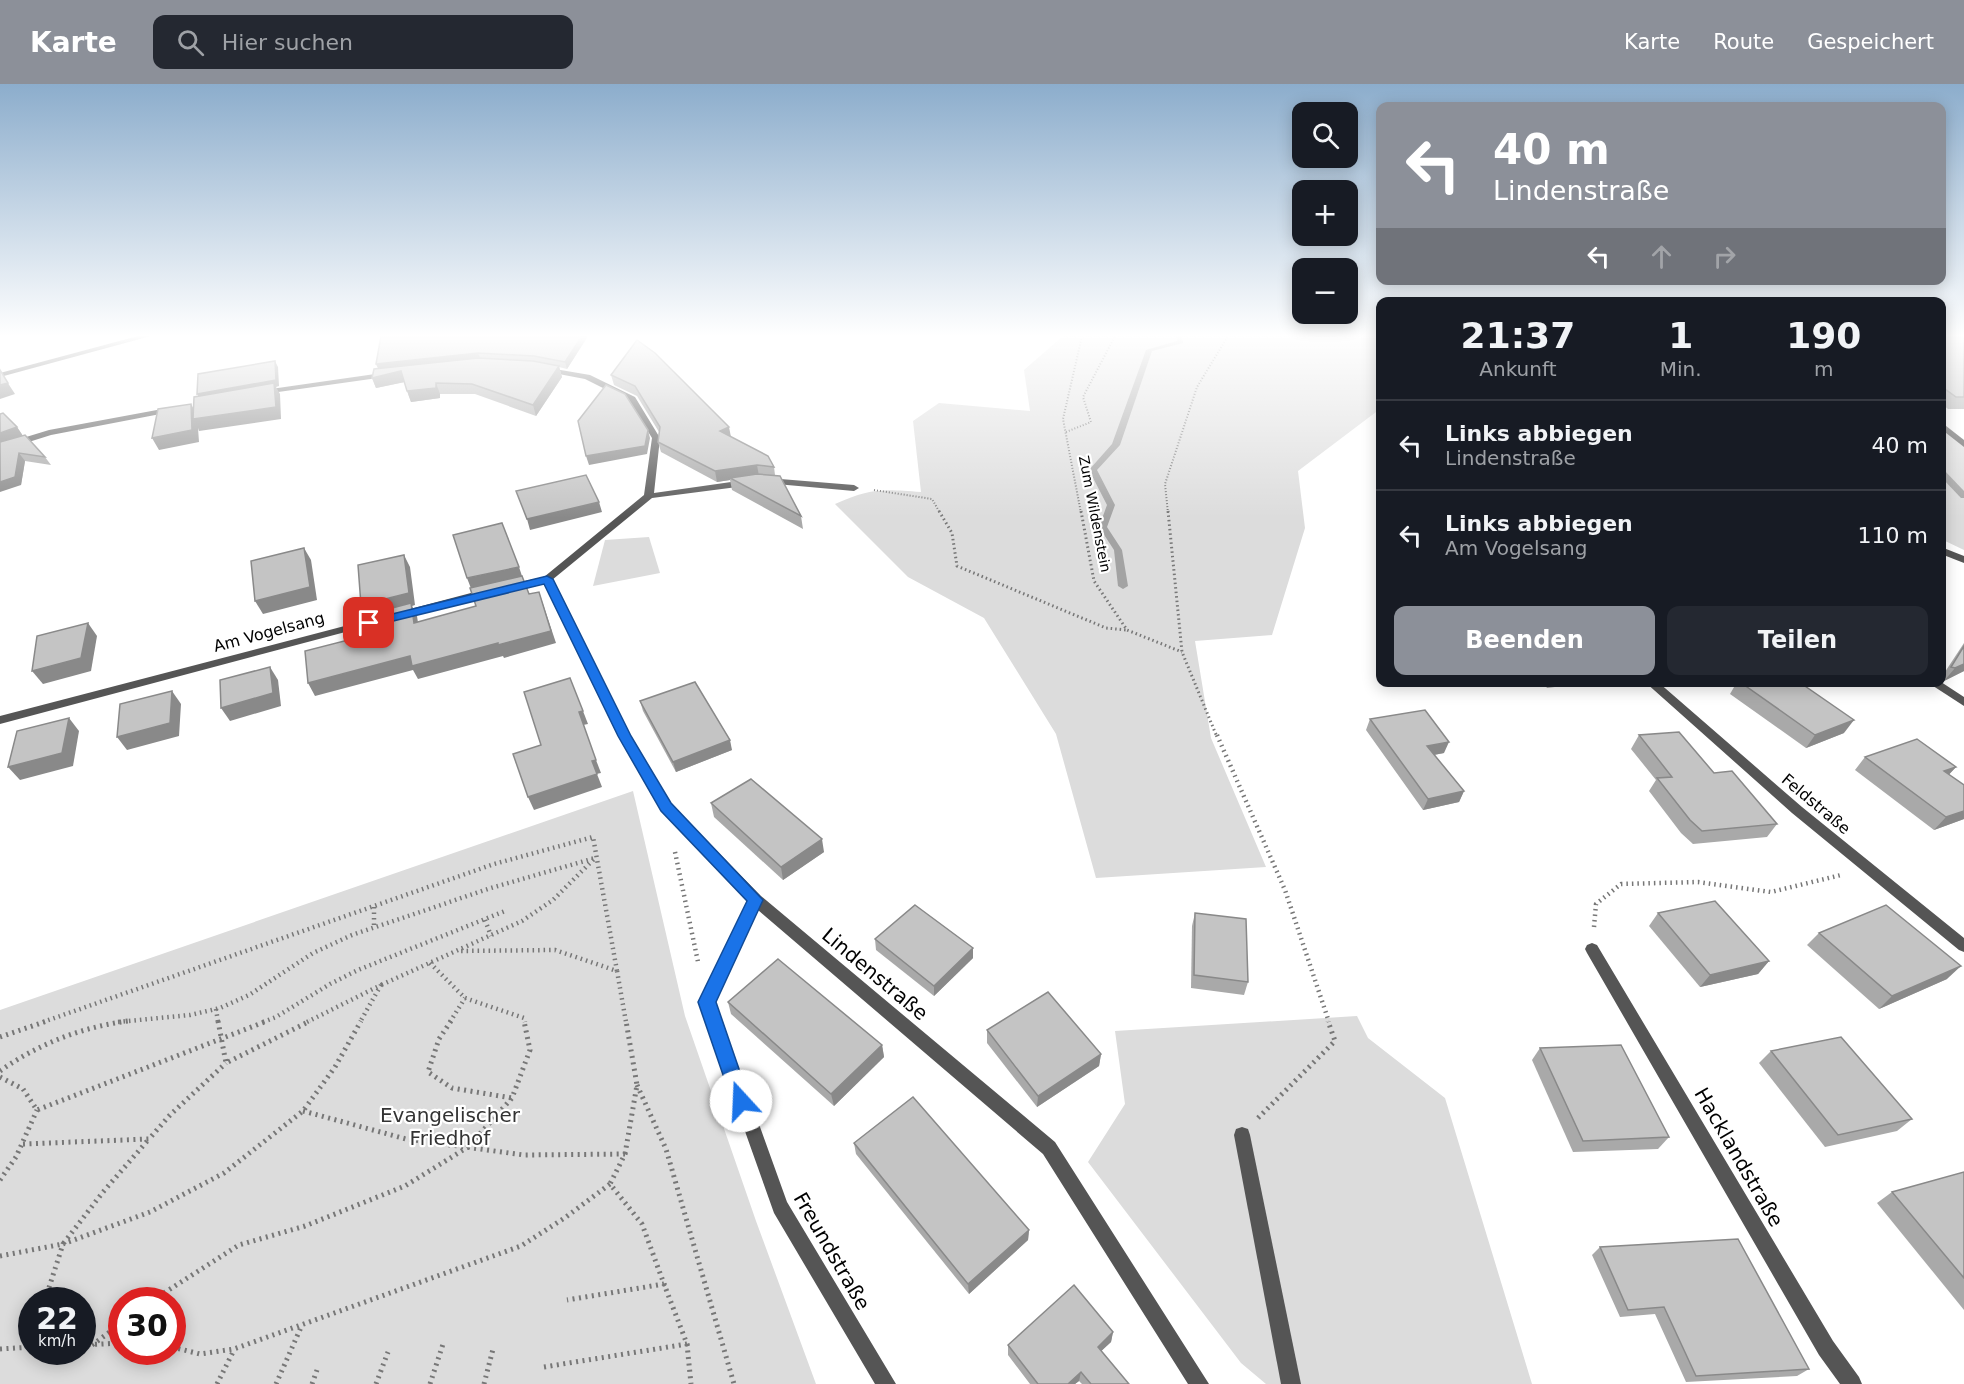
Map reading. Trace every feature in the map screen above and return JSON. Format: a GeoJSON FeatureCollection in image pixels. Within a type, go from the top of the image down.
{"type":"FeatureCollection","features":[{"type":"Feature","properties":{"kind":"street"},"geometry":{"type":"LineString","coordinates":[[627,397],[632,399],[656,438],[650,496]]}},
{"type":"Feature","properties":{"kind":"street"},"geometry":{"type":"LineString","coordinates":[[0,448],[49,432],[178,408]]}},
{"type":"Feature","properties":{"kind":"street"},"geometry":{"type":"LineString","coordinates":[[1946,428],[1962,439]]}},
{"type":"Feature","properties":{"kind":"street"},"geometry":{"type":"LineString","coordinates":[[547,579],[650,496],[759,481],[854,488]]}},
{"type":"Feature","properties":{"kind":"street"},"geometry":{"type":"LineString","coordinates":[[1946,552],[1964,560]]}},
{"type":"Feature","properties":{"kind":"street","name":"Am Vogelsang"},"geometry":{"type":"LineString","coordinates":[[0,720],[483,593],[547,579]]}},
{"type":"Feature","properties":{"kind":"street","name":"Lindenstraße"},"geometry":{"type":"LineString","coordinates":[[547,579],[624,736],[666,807],[756,900],[1049,1148],[1199,1384]]}},
{"type":"Feature","properties":{"kind":"street","name":"Feldstraße"},"geometry":{"type":"LineString","coordinates":[[1656,687],[1868,869],[1964,946]]}},
{"type":"Feature","properties":{"kind":"street"},"geometry":{"type":"LineString","coordinates":[[1940,687],[1964,702]]}},
{"type":"Feature","properties":{"kind":"street"},"geometry":{"type":"LineString","coordinates":[[707,1002],[756,900]]}},
{"type":"Feature","properties":{"kind":"street","name":"Hacklandstraße"},"geometry":{"type":"LineString","coordinates":[[1592,949],[1826,1348],[1852,1384]]}},
{"type":"Feature","properties":{"kind":"street","name":"Freundstraße"},"geometry":{"type":"LineString","coordinates":[[707,1002],[780,1207],[886,1384]]}},
{"type":"Feature","properties":{"kind":"street"},"geometry":{"type":"LineString","coordinates":[[1242,1135],[1291,1384]]}},
{"type":"Feature","properties":{"kind":"path","name":"Zum Wildenstein"},"geometry":{"type":"LineString","coordinates":[[1068,397],[1063,418],[1094,581],[1127,630]]}},
{"type":"Feature","properties":{"kind":"path"},"geometry":{"type":"LineString","coordinates":[[1066,432],[1091,422],[1083,397]]}},
{"type":"Feature","properties":{"kind":"path"},"geometry":{"type":"LineString","coordinates":[[1194,397],[1165,484],[1182,652],[1232,773],[1285,890],[1335,1041],[1242,1135]]}},
{"type":"Feature","properties":{"kind":"path"},"geometry":{"type":"LineString","coordinates":[[854,488],[932,499],[952,533],[957,566],[1106,627],[1127,630],[1182,652]]}},
{"type":"Feature","properties":{"kind":"path"},"geometry":{"type":"LineString","coordinates":[[666,807],[707,1002]]}},
{"type":"Feature","properties":{"kind":"path"},"geometry":{"type":"LineString","coordinates":[[0,1037],[494,864],[593,837],[637,1085],[666,1149],[734,1384]]}},
{"type":"Feature","properties":{"kind":"path"},"geometry":{"type":"LineString","coordinates":[[0,1071],[15,1059],[45,1045],[101,1026],[137,1019],[198,1015],[216,1009],[261,990],[306,957],[374,927],[529,874],[595,858]]}},
{"type":"Feature","properties":{"kind":"path"},"geometry":{"type":"LineString","coordinates":[[49,1287],[63,1244],[103,1192],[170,1115],[226,1063],[381,985],[522,921],[553,900],[595,858]]}},
{"type":"Feature","properties":{"kind":"path"},"geometry":{"type":"LineString","coordinates":[[1592,949],[1596,904],[1621,884],[1698,882],[1771,892],[1868,869]]}},
{"type":"Feature","properties":{"kind":"path"},"geometry":{"type":"LineString","coordinates":[[374,907],[374,927]]}},
{"type":"Feature","properties":{"kind":"path"},"geometry":{"type":"LineString","coordinates":[[0,1180],[23,1144],[37,1110],[276,1017],[303,996],[337,979],[505,911]]}},
{"type":"Feature","properties":{"kind":"path"},"geometry":{"type":"LineString","coordinates":[[485,920],[491,936]]}},
{"type":"Feature","properties":{"kind":"path"},"geometry":{"type":"LineString","coordinates":[[458,951],[495,953],[523,949],[557,950],[617,971]]}},
{"type":"Feature","properties":{"kind":"path"},"geometry":{"type":"LineString","coordinates":[[172,1287],[239,1245],[305,1226],[405,1186],[468,1148],[512,1098],[530,1050],[525,1018],[465,998],[430,963]]}},
{"type":"Feature","properties":{"kind":"path"},"geometry":{"type":"LineString","coordinates":[[0,1256],[63,1244],[150,1212],[224,1173],[303,1111],[335,1067],[381,985]]}},
{"type":"Feature","properties":{"kind":"path"},"geometry":{"type":"LineString","coordinates":[[465,998],[439,1039],[428,1072],[452,1088],[512,1098]]}},
{"type":"Feature","properties":{"kind":"path"},"geometry":{"type":"LineString","coordinates":[[216,1009],[226,1063]]}},
{"type":"Feature","properties":{"kind":"path"},"geometry":{"type":"LineString","coordinates":[[0,1077],[23,1089],[37,1110]]}},
{"type":"Feature","properties":{"kind":"path"},"geometry":{"type":"LineString","coordinates":[[186,1350],[200,1354],[234,1349],[520,1246],[566,1217],[610,1184],[625,1154],[637,1085]]}},
{"type":"Feature","properties":{"kind":"path"},"geometry":{"type":"LineString","coordinates":[[303,1111],[406,1139],[468,1148],[524,1155],[625,1154]]}},
{"type":"Feature","properties":{"kind":"path"},"geometry":{"type":"LineString","coordinates":[[23,1144],[149,1139]]}},
{"type":"Feature","properties":{"kind":"path"},"geometry":{"type":"LineString","coordinates":[[610,1184],[642,1224],[687,1344],[692,1384]]}},
{"type":"Feature","properties":{"kind":"path"},"geometry":{"type":"LineString","coordinates":[[567,1300],[664,1284]]}},
{"type":"Feature","properties":{"kind":"path"},"geometry":{"type":"LineString","coordinates":[[276,1384],[302,1325]]}},
{"type":"Feature","properties":{"kind":"path"},"geometry":{"type":"LineString","coordinates":[[430,1384],[444,1341]]}},
{"type":"Feature","properties":{"kind":"path"},"geometry":{"type":"LineString","coordinates":[[544,1367],[687,1344]]}},
{"type":"Feature","properties":{"kind":"path"},"geometry":{"type":"LineString","coordinates":[[0,1349],[18,1347]]}},
{"type":"Feature","properties":{"kind":"path"},"geometry":{"type":"LineString","coordinates":[[217,1384],[234,1349]]}},
{"type":"Feature","properties":{"kind":"path"},"geometry":{"type":"LineString","coordinates":[[484,1384],[493,1349]]}},
{"type":"Feature","properties":{"kind":"path"},"geometry":{"type":"LineString","coordinates":[[376,1384],[388,1352]]}},
{"type":"Feature","properties":{"kind":"path"},"geometry":{"type":"LineString","coordinates":[[312,1384],[317,1370]]}},
{"type":"Feature","properties":{"kind":"green space"},"geometry":{"type":"Polygon","coordinates":[[[1028,397],[1376,397],[1376,412],[1298,471],[1305,528],[1272,635],[1195,641],[1211,738],[1266,867],[1096,878],[1056,734],[984,618],[908,577],[835,504],[868,492],[896,490],[921,492],[913,421],[939,403],[1030,411],[1028,397]]]}},
{"type":"Feature","properties":{"kind":"green space"},"geometry":{"type":"Polygon","coordinates":[[[1946,429],[1964,444],[1964,550],[1946,541],[1946,429]]]}},
{"type":"Feature","properties":{"kind":"green space"},"geometry":{"type":"Polygon","coordinates":[[[649,537],[660,573],[593,586],[605,540],[649,537]]]}},
{"type":"Feature","properties":{"kind":"green space","name":"Evangelischer Friedhof"},"geometry":{"type":"Polygon","coordinates":[[[633,791],[685,1016],[756,1221],[816,1384],[0,1384],[0,1010],[633,791]]]}},
{"type":"Feature","properties":{"kind":"green space"},"geometry":{"type":"Polygon","coordinates":[[[1357,1016],[1368,1038],[1445,1098],[1532,1384],[1266,1384],[1241,1363],[1088,1162],[1125,1104],[1115,1031],[1357,1016]]]}},
{"type":"Feature","properties":{"kind":"building"},"geometry":{"type":"Polygon","coordinates":[[[194,397],[275,397],[276,407],[193,419],[194,397]]]}},
{"type":"Feature","properties":{"kind":"building"},"geometry":{"type":"Polygon","coordinates":[[[509,397],[539,397],[533,405],[509,397]]]}},
{"type":"Feature","properties":{"kind":"building"},"geometry":{"type":"Polygon","coordinates":[[[597,397],[627,397],[648,430],[645,446],[586,456],[578,421],[597,397]]]}},
{"type":"Feature","properties":{"kind":"building"},"geometry":{"type":"Polygon","coordinates":[[[642,397],[699,397],[729,427],[720,431],[768,456],[774,467],[757,465],[715,471],[658,442],[660,427],[642,397]]]}},
{"type":"Feature","properties":{"kind":"building"},"geometry":{"type":"Polygon","coordinates":[[[191,404],[192,430],[152,438],[158,409],[191,404]]]}},
{"type":"Feature","properties":{"kind":"building"},"geometry":{"type":"Polygon","coordinates":[[[3,413],[17,427],[0,433],[0,414],[3,413]]]}},
{"type":"Feature","properties":{"kind":"building"},"geometry":{"type":"Polygon","coordinates":[[[25,435],[45,457],[19,453],[15,477],[0,482],[0,442],[25,435]]]}},
{"type":"Feature","properties":{"kind":"building"},"geometry":{"type":"Polygon","coordinates":[[[757,474],[780,476],[801,516],[730,478],[757,474]]]}},
{"type":"Feature","properties":{"kind":"building"},"geometry":{"type":"Polygon","coordinates":[[[586,475],[599,502],[527,519],[516,491],[586,475]]]}},
{"type":"Feature","properties":{"kind":"building"},"geometry":{"type":"Polygon","coordinates":[[[502,523],[519,567],[467,578],[453,535],[502,523]]]}},
{"type":"Feature","properties":{"kind":"building"},"geometry":{"type":"Polygon","coordinates":[[[304,548],[310,587],[255,601],[251,561],[304,548]]]}},
{"type":"Feature","properties":{"kind":"building"},"geometry":{"type":"Polygon","coordinates":[[[404,555],[409,593],[361,605],[358,565],[404,555]]]}},
{"type":"Feature","properties":{"kind":"building"},"geometry":{"type":"Polygon","coordinates":[[[522,576],[529,594],[539,592],[551,631],[412,666],[410,656],[308,683],[305,651],[364,636],[362,616],[411,603],[414,623],[476,606],[470,588],[522,576]]]}},
{"type":"Feature","properties":{"kind":"building"},"geometry":{"type":"Polygon","coordinates":[[[88,623],[81,658],[32,671],[37,636],[88,623]]]}},
{"type":"Feature","properties":{"kind":"building"},"geometry":{"type":"Polygon","coordinates":[[[1964,646],[1964,664],[1955,668],[1951,667],[1964,646]]]}},
{"type":"Feature","properties":{"kind":"building"},"geometry":{"type":"Polygon","coordinates":[[[270,667],[273,693],[221,708],[220,680],[270,667]]]}},
{"type":"Feature","properties":{"kind":"building"},"geometry":{"type":"Polygon","coordinates":[[[570,678],[583,711],[579,712],[596,760],[592,761],[597,774],[528,797],[513,754],[541,745],[524,692],[570,678]]]}},
{"type":"Feature","properties":{"kind":"building"},"geometry":{"type":"Polygon","coordinates":[[[695,682],[730,740],[673,762],[640,701],[695,682]]]}},
{"type":"Feature","properties":{"kind":"building"},"geometry":{"type":"Polygon","coordinates":[[[1747,687],[1806,687],[1854,720],[1815,735],[1747,687]]]}},
{"type":"Feature","properties":{"kind":"building"},"geometry":{"type":"Polygon","coordinates":[[[172,691],[170,723],[117,737],[120,704],[172,691]]]}},
{"type":"Feature","properties":{"kind":"building"},"geometry":{"type":"Polygon","coordinates":[[[1425,710],[1449,742],[1427,746],[1464,791],[1428,799],[1370,719],[1425,710]]]}},
{"type":"Feature","properties":{"kind":"building"},"geometry":{"type":"Polygon","coordinates":[[[69,718],[62,753],[8,767],[17,731],[69,718]]]}},
{"type":"Feature","properties":{"kind":"building"},"geometry":{"type":"Polygon","coordinates":[[[1679,732],[1714,773],[1732,771],[1777,824],[1702,831],[1690,820],[1657,778],[1672,777],[1639,735],[1679,732]]]}},
{"type":"Feature","properties":{"kind":"building"},"geometry":{"type":"Polygon","coordinates":[[[1917,739],[1956,767],[1944,771],[1964,785],[1964,811],[1946,817],[1865,757],[1917,739]]]}},
{"type":"Feature","properties":{"kind":"building"},"geometry":{"type":"Polygon","coordinates":[[[751,779],[822,839],[781,867],[711,803],[751,779]]]}},
{"type":"Feature","properties":{"kind":"building"},"geometry":{"type":"Polygon","coordinates":[[[1715,901],[1769,961],[1710,975],[1658,913],[1715,901]]]}},
{"type":"Feature","properties":{"kind":"building"},"geometry":{"type":"Polygon","coordinates":[[[915,905],[973,948],[934,986],[875,939],[915,905]]]}},
{"type":"Feature","properties":{"kind":"building"},"geometry":{"type":"Polygon","coordinates":[[[1886,905],[1961,966],[1892,996],[1819,933],[1886,905]]]}},
{"type":"Feature","properties":{"kind":"building"},"geometry":{"type":"Polygon","coordinates":[[[1195,913],[1246,919],[1248,982],[1194,975],[1195,913]]]}},
{"type":"Feature","properties":{"kind":"building"},"geometry":{"type":"Polygon","coordinates":[[[778,959],[882,1045],[831,1094],[728,1002],[778,959]]]}},
{"type":"Feature","properties":{"kind":"building"},"geometry":{"type":"Polygon","coordinates":[[[1048,992],[1101,1054],[1038,1096],[987,1030],[1048,992]]]}},
{"type":"Feature","properties":{"kind":"building"},"geometry":{"type":"Polygon","coordinates":[[[1841,1037],[1912,1119],[1838,1135],[1771,1051],[1841,1037]]]}},
{"type":"Feature","properties":{"kind":"building"},"geometry":{"type":"Polygon","coordinates":[[[1621,1045],[1669,1137],[1583,1141],[1540,1048],[1621,1045]]]}},
{"type":"Feature","properties":{"kind":"building"},"geometry":{"type":"Polygon","coordinates":[[[913,1097],[1029,1230],[968,1284],[854,1143],[913,1097]]]}},
{"type":"Feature","properties":{"kind":"building"},"geometry":{"type":"Polygon","coordinates":[[[1964,1172],[1964,1278],[1892,1192],[1964,1172]]]}},
{"type":"Feature","properties":{"kind":"building"},"geometry":{"type":"Polygon","coordinates":[[[1738,1239],[1809,1369],[1696,1376],[1664,1307],[1628,1310],[1600,1247],[1738,1239]]]}},
{"type":"Feature","properties":{"kind":"building"},"geometry":{"type":"Polygon","coordinates":[[[1074,1285],[1113,1332],[1098,1347],[1129,1384],[1091,1384],[1081,1372],[1068,1384],[1038,1384],[1008,1345],[1074,1285]]]}},
{"type":"Feature","properties":{"kind":"waterway"},"geometry":{"type":"LineString","coordinates":[[1123,586],[1118,550],[1103,527],[1111,505],[1093,470],[1116,445],[1133,397]]}},
{"type":"Feature","properties":{"kind":"waterway"},"geometry":{"type":"LineString","coordinates":[[1946,477],[1964,496]]}},
{"type":"Feature","properties":{"kind":"route"},"geometry":{"type":"LineString","coordinates":[[369,623],[547,579],[624,736],[666,807],[756,900],[707,1002],[741,1101]]}}]}
